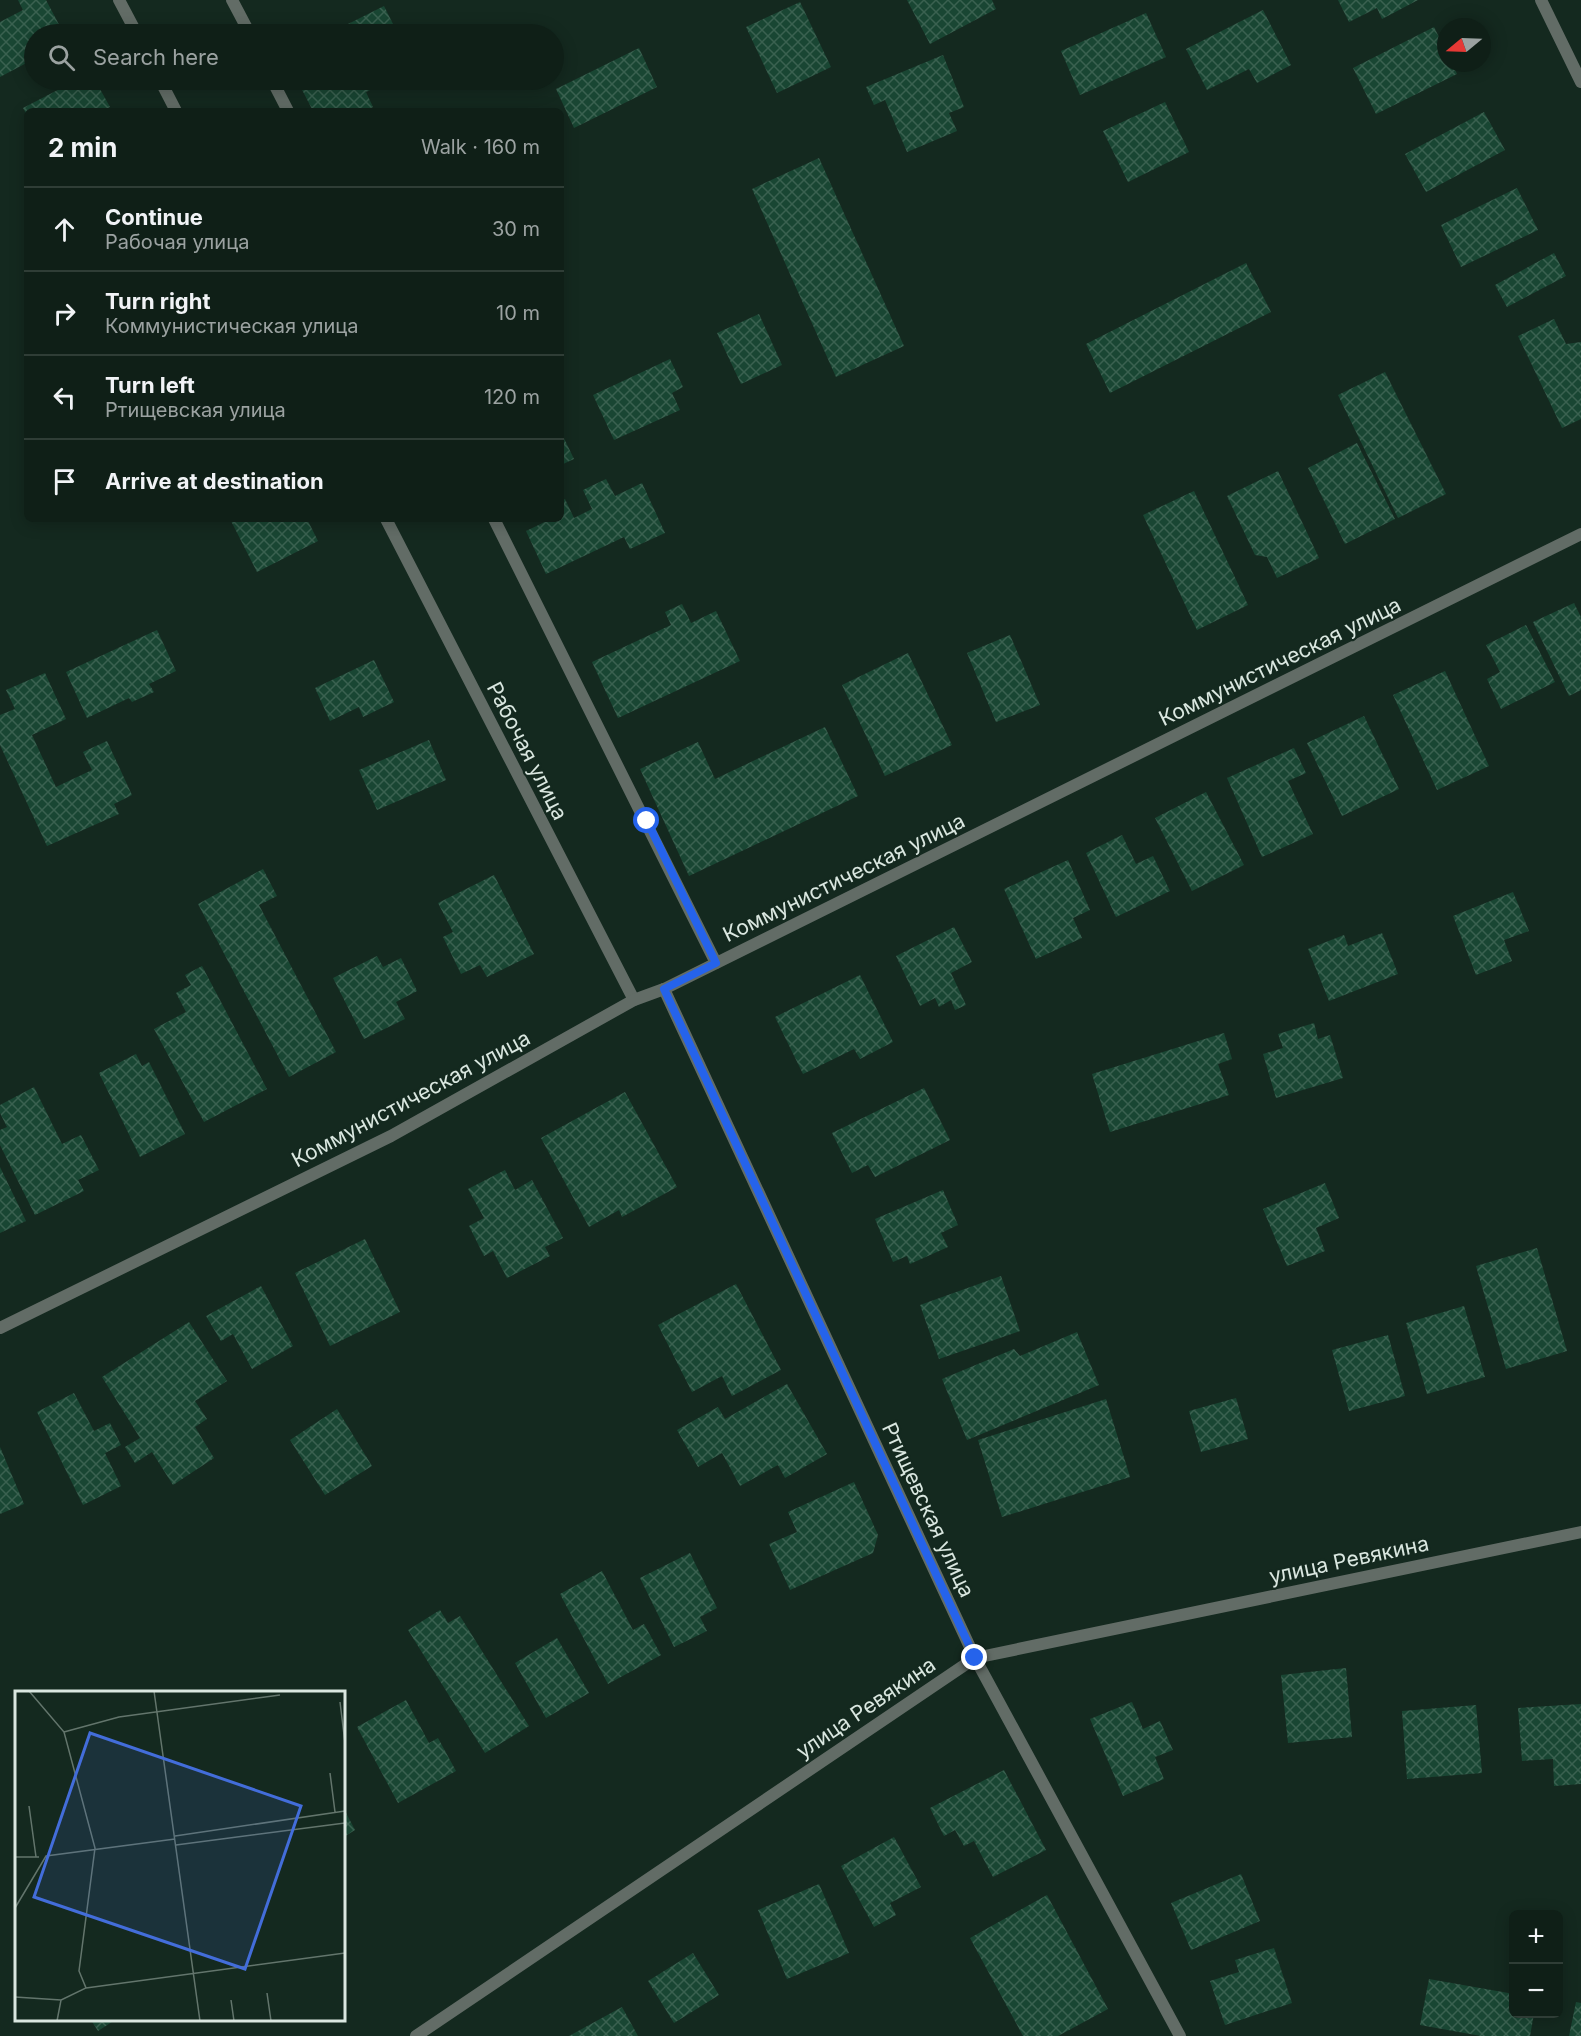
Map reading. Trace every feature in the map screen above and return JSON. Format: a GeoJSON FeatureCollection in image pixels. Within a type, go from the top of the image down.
{"type":"FeatureCollection","features":[{"type":"Feature","properties":{"kind":"street"},"geometry":{"type":"LineString","coordinates":[[119,0],[132,24]]}},
{"type":"Feature","properties":{"kind":"street"},"geometry":{"type":"LineString","coordinates":[[232,0],[244,24]]}},
{"type":"Feature","properties":{"kind":"street"},"geometry":{"type":"LineString","coordinates":[[1541,0],[1581,82]]}},
{"type":"Feature","properties":{"kind":"street"},"geometry":{"type":"LineString","coordinates":[[165,90],[174,108]]}},
{"type":"Feature","properties":{"kind":"street"},"geometry":{"type":"LineString","coordinates":[[277,90],[286,108]]}},
{"type":"Feature","properties":{"kind":"street","name":"Рабочая улица"},"geometry":{"type":"LineString","coordinates":[[388,522],[634,1000]]}},
{"type":"Feature","properties":{"kind":"street"},"geometry":{"type":"LineString","coordinates":[[496,522],[716,963]]}},
{"type":"Feature","properties":{"kind":"street","name":"Коммунистическая улица"},"geometry":{"type":"LineString","coordinates":[[0,1328],[391,1136],[634,1000],[664,989],[1581,534]]}},
{"type":"Feature","properties":{"kind":"street","name":"Ртищевская улица"},"geometry":{"type":"LineString","coordinates":[[664,989],[975,1658],[1180,2036]]}},
{"type":"Feature","properties":{"kind":"street","name":"улица Ревякина"},"geometry":{"type":"LineString","coordinates":[[416,2036],[975,1658],[1581,1532]]}},
{"type":"Feature","properties":{"kind":"building"},"geometry":{"type":"Polygon","coordinates":[[[18,0],[46,0],[59,24],[24,24],[24,64],[0,77],[0,22],[23,10],[18,0]]]}},
{"type":"Feature","properties":{"kind":"building"},"geometry":{"type":"Polygon","coordinates":[[[907,0],[992,0],[996,9],[930,44],[907,0]]]}},
{"type":"Feature","properties":{"kind":"building"},"geometry":{"type":"Polygon","coordinates":[[[1338,0],[1418,0],[1382,19],[1377,8],[1349,22],[1338,0]]]}},
{"type":"Feature","properties":{"kind":"building"},"geometry":{"type":"Polygon","coordinates":[[[800,2],[831,67],[777,93],[746,27],[800,2]]]}},
{"type":"Feature","properties":{"kind":"building"},"geometry":{"type":"Polygon","coordinates":[[[384,6],[393,24],[348,24],[384,6]]]}},
{"type":"Feature","properties":{"kind":"building"},"geometry":{"type":"Polygon","coordinates":[[[1263,10],[1291,65],[1257,83],[1249,69],[1207,90],[1186,49],[1263,10]]]}},
{"type":"Feature","properties":{"kind":"building"},"geometry":{"type":"Polygon","coordinates":[[[1146,13],[1166,57],[1080,95],[1061,51],[1146,13]]]}},
{"type":"Feature","properties":{"kind":"building"},"geometry":{"type":"Polygon","coordinates":[[[1434,27],[1437,33],[1437,72],[1456,72],[1457,74],[1376,114],[1353,68],[1434,27]]]}},
{"type":"Feature","properties":{"kind":"building"},"geometry":{"type":"Polygon","coordinates":[[[639,48],[657,87],[574,128],[556,90],[564,90],[564,85],[639,48]]]}},
{"type":"Feature","properties":{"kind":"building"},"geometry":{"type":"Polygon","coordinates":[[[943,55],[964,107],[949,113],[957,131],[907,152],[885,100],[874,105],[866,87],[943,55]]]}},
{"type":"Feature","properties":{"kind":"building"},"geometry":{"type":"Polygon","coordinates":[[[58,90],[101,90],[110,107],[24,110],[23,108],[58,90]]]}},
{"type":"Feature","properties":{"kind":"building"},"geometry":{"type":"Polygon","coordinates":[[[302,90],[370,90],[366,92],[373,107],[371,108],[311,108],[302,90]]]}},
{"type":"Feature","properties":{"kind":"building"},"geometry":{"type":"Polygon","coordinates":[[[1165,102],[1189,152],[1128,182],[1103,131],[1165,102]]]}},
{"type":"Feature","properties":{"kind":"building"},"geometry":{"type":"Polygon","coordinates":[[[1484,112],[1505,150],[1426,192],[1405,154],[1484,112]]]}},
{"type":"Feature","properties":{"kind":"building"},"geometry":{"type":"Polygon","coordinates":[[[819,158],[904,346],[836,377],[752,189],[819,158]]]}},
{"type":"Feature","properties":{"kind":"building"},"geometry":{"type":"Polygon","coordinates":[[[1517,188],[1538,230],[1461,267],[1441,225],[1517,188]]]}},
{"type":"Feature","properties":{"kind":"building"},"geometry":{"type":"Polygon","coordinates":[[[1554,253],[1566,276],[1507,307],[1495,285],[1554,253]]]}},
{"type":"Feature","properties":{"kind":"building"},"geometry":{"type":"Polygon","coordinates":[[[1246,263],[1271,312],[1110,393],[1086,344],[1246,263]]]}},
{"type":"Feature","properties":{"kind":"building"},"geometry":{"type":"Polygon","coordinates":[[[759,314],[782,365],[741,384],[717,333],[759,314]]]}},
{"type":"Feature","properties":{"kind":"building"},"geometry":{"type":"Polygon","coordinates":[[[1554,319],[1566,344],[1581,342],[1581,419],[1562,428],[1518,336],[1554,319]]]}},
{"type":"Feature","properties":{"kind":"building"},"geometry":{"type":"Polygon","coordinates":[[[670,359],[683,387],[672,393],[680,410],[614,440],[593,395],[670,359]]]}},
{"type":"Feature","properties":{"kind":"building"},"geometry":{"type":"Polygon","coordinates":[[[1385,372],[1446,494],[1398,518],[1338,395],[1385,372]]]}},
{"type":"Feature","properties":{"kind":"building"},"geometry":{"type":"Polygon","coordinates":[[[564,438],[574,459],[564,464],[564,438]]]}},
{"type":"Feature","properties":{"kind":"building"},"geometry":{"type":"Polygon","coordinates":[[[1357,443],[1395,519],[1345,544],[1308,468],[1357,443]]]}},
{"type":"Feature","properties":{"kind":"building"},"geometry":{"type":"Polygon","coordinates":[[[1278,471],[1319,558],[1277,578],[1267,557],[1255,555],[1227,496],[1278,471]]]}},
{"type":"Feature","properties":{"kind":"building"},"geometry":{"type":"Polygon","coordinates":[[[606,479],[615,496],[642,483],[665,533],[630,549],[624,537],[546,574],[526,531],[545,522],[564,522],[565,499],[574,518],[592,509],[583,490],[606,479]]]}},
{"type":"Feature","properties":{"kind":"building"},"geometry":{"type":"Polygon","coordinates":[[[1194,491],[1248,605],[1197,630],[1143,515],[1194,491]]]}},
{"type":"Feature","properties":{"kind":"building"},"geometry":{"type":"Polygon","coordinates":[[[232,522],[308,522],[318,541],[257,572],[232,522]]]}},
{"type":"Feature","properties":{"kind":"building"},"geometry":{"type":"Polygon","coordinates":[[[1574,603],[1581,617],[1581,690],[1569,696],[1533,622],[1574,603]]]}},
{"type":"Feature","properties":{"kind":"building"},"geometry":{"type":"Polygon","coordinates":[[[682,604],[691,623],[716,611],[740,661],[618,718],[592,662],[671,625],[665,612],[682,604]]]}},
{"type":"Feature","properties":{"kind":"building"},"geometry":{"type":"Polygon","coordinates":[[[1526,625],[1555,682],[1501,709],[1487,679],[1500,672],[1486,645],[1526,625]]]}},
{"type":"Feature","properties":{"kind":"building"},"geometry":{"type":"Polygon","coordinates":[[[157,630],[176,671],[149,684],[154,692],[132,702],[129,698],[87,718],[66,672],[157,630]]]}},
{"type":"Feature","properties":{"kind":"building"},"geometry":{"type":"Polygon","coordinates":[[[1010,635],[1040,705],[996,722],[967,653],[1010,635]]]}},
{"type":"Feature","properties":{"kind":"building"},"geometry":{"type":"Polygon","coordinates":[[[908,653],[952,745],[885,776],[842,685],[908,653]]]}},
{"type":"Feature","properties":{"kind":"building"},"geometry":{"type":"Polygon","coordinates":[[[374,660],[394,702],[363,717],[359,707],[330,721],[315,688],[374,660]]]}},
{"type":"Feature","properties":{"kind":"building"},"geometry":{"type":"Polygon","coordinates":[[[1445,671],[1489,766],[1437,790],[1393,695],[1445,671]]]}},
{"type":"Feature","properties":{"kind":"building"},"geometry":{"type":"Polygon","coordinates":[[[45,673],[66,719],[32,735],[56,787],[92,770],[83,752],[107,741],[132,795],[114,804],[119,814],[47,846],[0,745],[0,715],[15,709],[6,690],[45,673]]]}},
{"type":"Feature","properties":{"kind":"building"},"geometry":{"type":"Polygon","coordinates":[[[1364,716],[1399,789],[1342,816],[1307,743],[1364,716]]]}},
{"type":"Feature","properties":{"kind":"building"},"geometry":{"type":"Polygon","coordinates":[[[825,727],[858,796],[689,876],[640,769],[698,742],[715,779],[825,727]]]}},
{"type":"Feature","properties":{"kind":"building"},"geometry":{"type":"Polygon","coordinates":[[[429,740],[446,780],[377,810],[359,770],[429,740]]]}},
{"type":"Feature","properties":{"kind":"building"},"geometry":{"type":"Polygon","coordinates":[[[1294,748],[1306,773],[1288,781],[1313,834],[1262,857],[1227,778],[1294,748]]]}},
{"type":"Feature","properties":{"kind":"building"},"geometry":{"type":"Polygon","coordinates":[[[1206,792],[1244,865],[1192,891],[1155,818],[1206,792]]]}},
{"type":"Feature","properties":{"kind":"building"},"geometry":{"type":"Polygon","coordinates":[[[1122,835],[1136,864],[1153,856],[1170,891],[1116,917],[1086,853],[1122,835]]]}},
{"type":"Feature","properties":{"kind":"building"},"geometry":{"type":"Polygon","coordinates":[[[1068,860],[1090,910],[1073,918],[1082,938],[1036,959],[1004,889],[1068,860]]]}},
{"type":"Feature","properties":{"kind":"building"},"geometry":{"type":"Polygon","coordinates":[[[263,869],[277,896],[259,905],[336,1052],[289,1077],[198,904],[263,869]]]}},
{"type":"Feature","properties":{"kind":"building"},"geometry":{"type":"Polygon","coordinates":[[[494,875],[534,954],[487,977],[480,965],[461,974],[443,937],[453,932],[438,903],[494,875]]]}},
{"type":"Feature","properties":{"kind":"building"},"geometry":{"type":"Polygon","coordinates":[[[1513,892],[1529,931],[1504,940],[1512,961],[1476,975],[1453,916],[1513,892]]]}},
{"type":"Feature","properties":{"kind":"building"},"geometry":{"type":"Polygon","coordinates":[[[954,927],[972,962],[951,973],[966,1005],[955,1010],[951,1000],[939,1007],[935,998],[920,1006],[896,956],[954,927]]]}},
{"type":"Feature","properties":{"kind":"building"},"geometry":{"type":"Polygon","coordinates":[[[1382,933],[1398,974],[1329,1001],[1308,949],[1344,935],[1348,946],[1382,933]]]}},
{"type":"Feature","properties":{"kind":"building"},"geometry":{"type":"Polygon","coordinates":[[[377,956],[383,967],[401,958],[417,991],[396,1002],[405,1019],[364,1039],[333,978],[377,956]]]}},
{"type":"Feature","properties":{"kind":"building"},"geometry":{"type":"Polygon","coordinates":[[[202,966],[267,1089],[204,1122],[154,1029],[186,1012],[176,993],[191,985],[185,975],[202,966]]]}},
{"type":"Feature","properties":{"kind":"building"},"geometry":{"type":"Polygon","coordinates":[[[860,975],[893,1042],[860,1059],[854,1049],[803,1074],[775,1017],[860,975]]]}},
{"type":"Feature","properties":{"kind":"building"},"geometry":{"type":"Polygon","coordinates":[[[1314,1023],[1318,1039],[1330,1035],[1343,1078],[1276,1098],[1263,1054],[1283,1048],[1278,1034],[1314,1023]]]}},
{"type":"Feature","properties":{"kind":"building"},"geometry":{"type":"Polygon","coordinates":[[[1224,1033],[1232,1059],[1218,1064],[1229,1095],[1110,1132],[1092,1074],[1224,1033]]]}},
{"type":"Feature","properties":{"kind":"building"},"geometry":{"type":"Polygon","coordinates":[[[136,1054],[142,1066],[149,1062],[185,1134],[140,1157],[99,1073],[136,1054]]]}},
{"type":"Feature","properties":{"kind":"building"},"geometry":{"type":"Polygon","coordinates":[[[34,1087],[62,1144],[81,1135],[99,1170],[78,1180],[84,1191],[35,1215],[0,1145],[0,1130],[7,1127],[0,1113],[0,1105],[34,1087]]]}},
{"type":"Feature","properties":{"kind":"building"},"geometry":{"type":"Polygon","coordinates":[[[924,1088],[950,1140],[875,1177],[868,1165],[852,1173],[832,1133],[924,1088]]]}},
{"type":"Feature","properties":{"kind":"building"},"geometry":{"type":"Polygon","coordinates":[[[625,1092],[677,1187],[622,1217],[619,1210],[589,1227],[541,1138],[625,1092]]]}},
{"type":"Feature","properties":{"kind":"building"},"geometry":{"type":"Polygon","coordinates":[[[0,1167],[26,1221],[0,1233],[0,1167]]]}},
{"type":"Feature","properties":{"kind":"building"},"geometry":{"type":"Polygon","coordinates":[[[505,1170],[515,1190],[532,1180],[563,1238],[545,1247],[550,1256],[507,1278],[493,1251],[484,1256],[469,1226],[484,1218],[468,1189],[505,1170]]]}},
{"type":"Feature","properties":{"kind":"building"},"geometry":{"type":"Polygon","coordinates":[[[1325,1183],[1339,1218],[1316,1228],[1325,1251],[1287,1266],[1263,1209],[1325,1183]]]}},
{"type":"Feature","properties":{"kind":"building"},"geometry":{"type":"Polygon","coordinates":[[[943,1190],[958,1225],[941,1233],[948,1247],[910,1264],[907,1256],[893,1262],[875,1219],[943,1190]]]}},
{"type":"Feature","properties":{"kind":"building"},"geometry":{"type":"Polygon","coordinates":[[[365,1239],[400,1312],[330,1346],[295,1273],[365,1239]]]}},
{"type":"Feature","properties":{"kind":"building"},"geometry":{"type":"Polygon","coordinates":[[[1537,1248],[1567,1351],[1506,1369],[1476,1266],[1537,1248]]]}},
{"type":"Feature","properties":{"kind":"building"},"geometry":{"type":"Polygon","coordinates":[[[1001,1276],[1020,1331],[939,1359],[920,1305],[1001,1276]]]}},
{"type":"Feature","properties":{"kind":"building"},"geometry":{"type":"Polygon","coordinates":[[[736,1284],[781,1370],[732,1396],[722,1376],[692,1392],[658,1325],[736,1284]]]}},
{"type":"Feature","properties":{"kind":"building"},"geometry":{"type":"Polygon","coordinates":[[[261,1286],[293,1346],[252,1369],[233,1334],[221,1341],[206,1316],[261,1286]]]}},
{"type":"Feature","properties":{"kind":"building"},"geometry":{"type":"Polygon","coordinates":[[[1464,1306],[1485,1377],[1427,1394],[1406,1323],[1464,1306]]]}},
{"type":"Feature","properties":{"kind":"building"},"geometry":{"type":"Polygon","coordinates":[[[189,1322],[227,1381],[195,1401],[207,1419],[195,1427],[214,1458],[173,1485],[152,1452],[135,1463],[125,1447],[140,1438],[102,1377],[189,1322]]]}},
{"type":"Feature","properties":{"kind":"building"},"geometry":{"type":"Polygon","coordinates":[[[1077,1332],[1099,1385],[967,1440],[942,1379],[1014,1349],[1020,1356],[1077,1332]]]}},
{"type":"Feature","properties":{"kind":"building"},"geometry":{"type":"Polygon","coordinates":[[[1388,1335],[1405,1396],[1349,1411],[1332,1350],[1388,1335]]]}},
{"type":"Feature","properties":{"kind":"building"},"geometry":{"type":"Polygon","coordinates":[[[787,1384],[827,1454],[785,1478],[778,1465],[740,1486],[722,1453],[698,1467],[677,1430],[718,1407],[725,1419],[787,1384]]]}},
{"type":"Feature","properties":{"kind":"building"},"geometry":{"type":"Polygon","coordinates":[[[74,1393],[94,1431],[110,1423],[121,1445],[105,1453],[121,1486],[83,1505],[37,1412],[74,1393]]]}},
{"type":"Feature","properties":{"kind":"building"},"geometry":{"type":"Polygon","coordinates":[[[1236,1398],[1248,1439],[1201,1452],[1189,1411],[1236,1398]]]}},
{"type":"Feature","properties":{"kind":"building"},"geometry":{"type":"Polygon","coordinates":[[[1106,1399],[1130,1477],[1002,1517],[978,1440],[1106,1399]]]}},
{"type":"Feature","properties":{"kind":"building"},"geometry":{"type":"Polygon","coordinates":[[[337,1409],[372,1466],[325,1495],[290,1440],[337,1409]]]}},
{"type":"Feature","properties":{"kind":"building"},"geometry":{"type":"Polygon","coordinates":[[[0,1447],[24,1504],[0,1514],[0,1447]]]}},
{"type":"Feature","properties":{"kind":"building"},"geometry":{"type":"Polygon","coordinates":[[[854,1482],[878,1535],[873,1553],[790,1590],[769,1544],[797,1532],[788,1512],[854,1482]]]}},
{"type":"Feature","properties":{"kind":"building"},"geometry":{"type":"Polygon","coordinates":[[[690,1553],[717,1608],[700,1617],[707,1631],[674,1647],[640,1578],[690,1553]]]}},
{"type":"Feature","properties":{"kind":"building"},"geometry":{"type":"Polygon","coordinates":[[[602,1571],[633,1630],[644,1624],[661,1655],[608,1684],[560,1594],[602,1571]]]}},
{"type":"Feature","properties":{"kind":"building"},"geometry":{"type":"Polygon","coordinates":[[[440,1610],[448,1623],[460,1616],[529,1726],[485,1753],[408,1630],[440,1610]]]}},
{"type":"Feature","properties":{"kind":"building"},"geometry":{"type":"Polygon","coordinates":[[[557,1638],[589,1693],[546,1718],[515,1663],[557,1638]]]}},
{"type":"Feature","properties":{"kind":"building"},"geometry":{"type":"Polygon","coordinates":[[[1346,1668],[1352,1737],[1288,1743],[1281,1675],[1346,1668]]]}},
{"type":"Feature","properties":{"kind":"building"},"geometry":{"type":"Polygon","coordinates":[[[406,1700],[429,1743],[438,1738],[456,1771],[398,1803],[357,1727],[406,1700]]]}},
{"type":"Feature","properties":{"kind":"building"},"geometry":{"type":"Polygon","coordinates":[[[1132,1702],[1143,1729],[1160,1721],[1173,1750],[1155,1757],[1164,1779],[1123,1796],[1090,1719],[1132,1702]]]}},
{"type":"Feature","properties":{"kind":"building"},"geometry":{"type":"Polygon","coordinates":[[[1581,1704],[1581,1784],[1554,1786],[1553,1759],[1522,1761],[1518,1708],[1581,1704]]]}},
{"type":"Feature","properties":{"kind":"building"},"geometry":{"type":"Polygon","coordinates":[[[1476,1705],[1482,1773],[1407,1779],[1402,1711],[1476,1705]]]}},
{"type":"Feature","properties":{"kind":"building"},"geometry":{"type":"Polygon","coordinates":[[[1004,1770],[1046,1850],[993,1877],[974,1841],[964,1846],[955,1830],[944,1836],[930,1808],[1004,1770]]]}},
{"type":"Feature","properties":{"kind":"building"},"geometry":{"type":"Polygon","coordinates":[[[345,1811],[355,1830],[345,1836],[345,1811]]]}},
{"type":"Feature","properties":{"kind":"building"},"geometry":{"type":"Polygon","coordinates":[[[894,1837],[921,1887],[890,1903],[896,1915],[874,1927],[841,1866],[894,1837]]]}},
{"type":"Feature","properties":{"kind":"building"},"geometry":{"type":"Polygon","coordinates":[[[1241,1874],[1260,1921],[1191,1950],[1171,1903],[1241,1874]]]}},
{"type":"Feature","properties":{"kind":"building"},"geometry":{"type":"Polygon","coordinates":[[[819,1884],[849,1953],[787,1979],[758,1910],[819,1884]]]}},
{"type":"Feature","properties":{"kind":"building"},"geometry":{"type":"Polygon","coordinates":[[[1047,1895],[1108,2009],[1058,2036],[1023,2036],[970,1938],[1047,1895]]]}},
{"type":"Feature","properties":{"kind":"building"},"geometry":{"type":"Polygon","coordinates":[[[1274,1948],[1292,2003],[1225,2025],[1210,1981],[1239,1972],[1235,1960],[1274,1948]]]}},
{"type":"Feature","properties":{"kind":"building"},"geometry":{"type":"Polygon","coordinates":[[[693,1953],[719,1995],[674,2023],[648,1981],[693,1953]]]}},
{"type":"Feature","properties":{"kind":"building"},"geometry":{"type":"Polygon","coordinates":[[[1429,1979],[1509,1993],[1509,2018],[1533,2018],[1530,2036],[1481,2036],[1420,2025],[1429,1979]]]}},
{"type":"Feature","properties":{"kind":"building"},"geometry":{"type":"Polygon","coordinates":[[[1576,2002],[1581,2003],[1581,2036],[1569,2036],[1576,2002]]]}},
{"type":"Feature","properties":{"kind":"building"},"geometry":{"type":"Polygon","coordinates":[[[622,2007],[638,2036],[569,2036],[622,2007]]]}},
{"type":"Feature","properties":{"kind":"building"},"geometry":{"type":"Polygon","coordinates":[[[92,2021],[113,2021],[98,2031],[92,2021]]]}},
{"type":"Feature","properties":{"kind":"route"},"geometry":{"type":"LineString","coordinates":[[647,821],[716,963],[664,989],[975,1658]]}}]}
